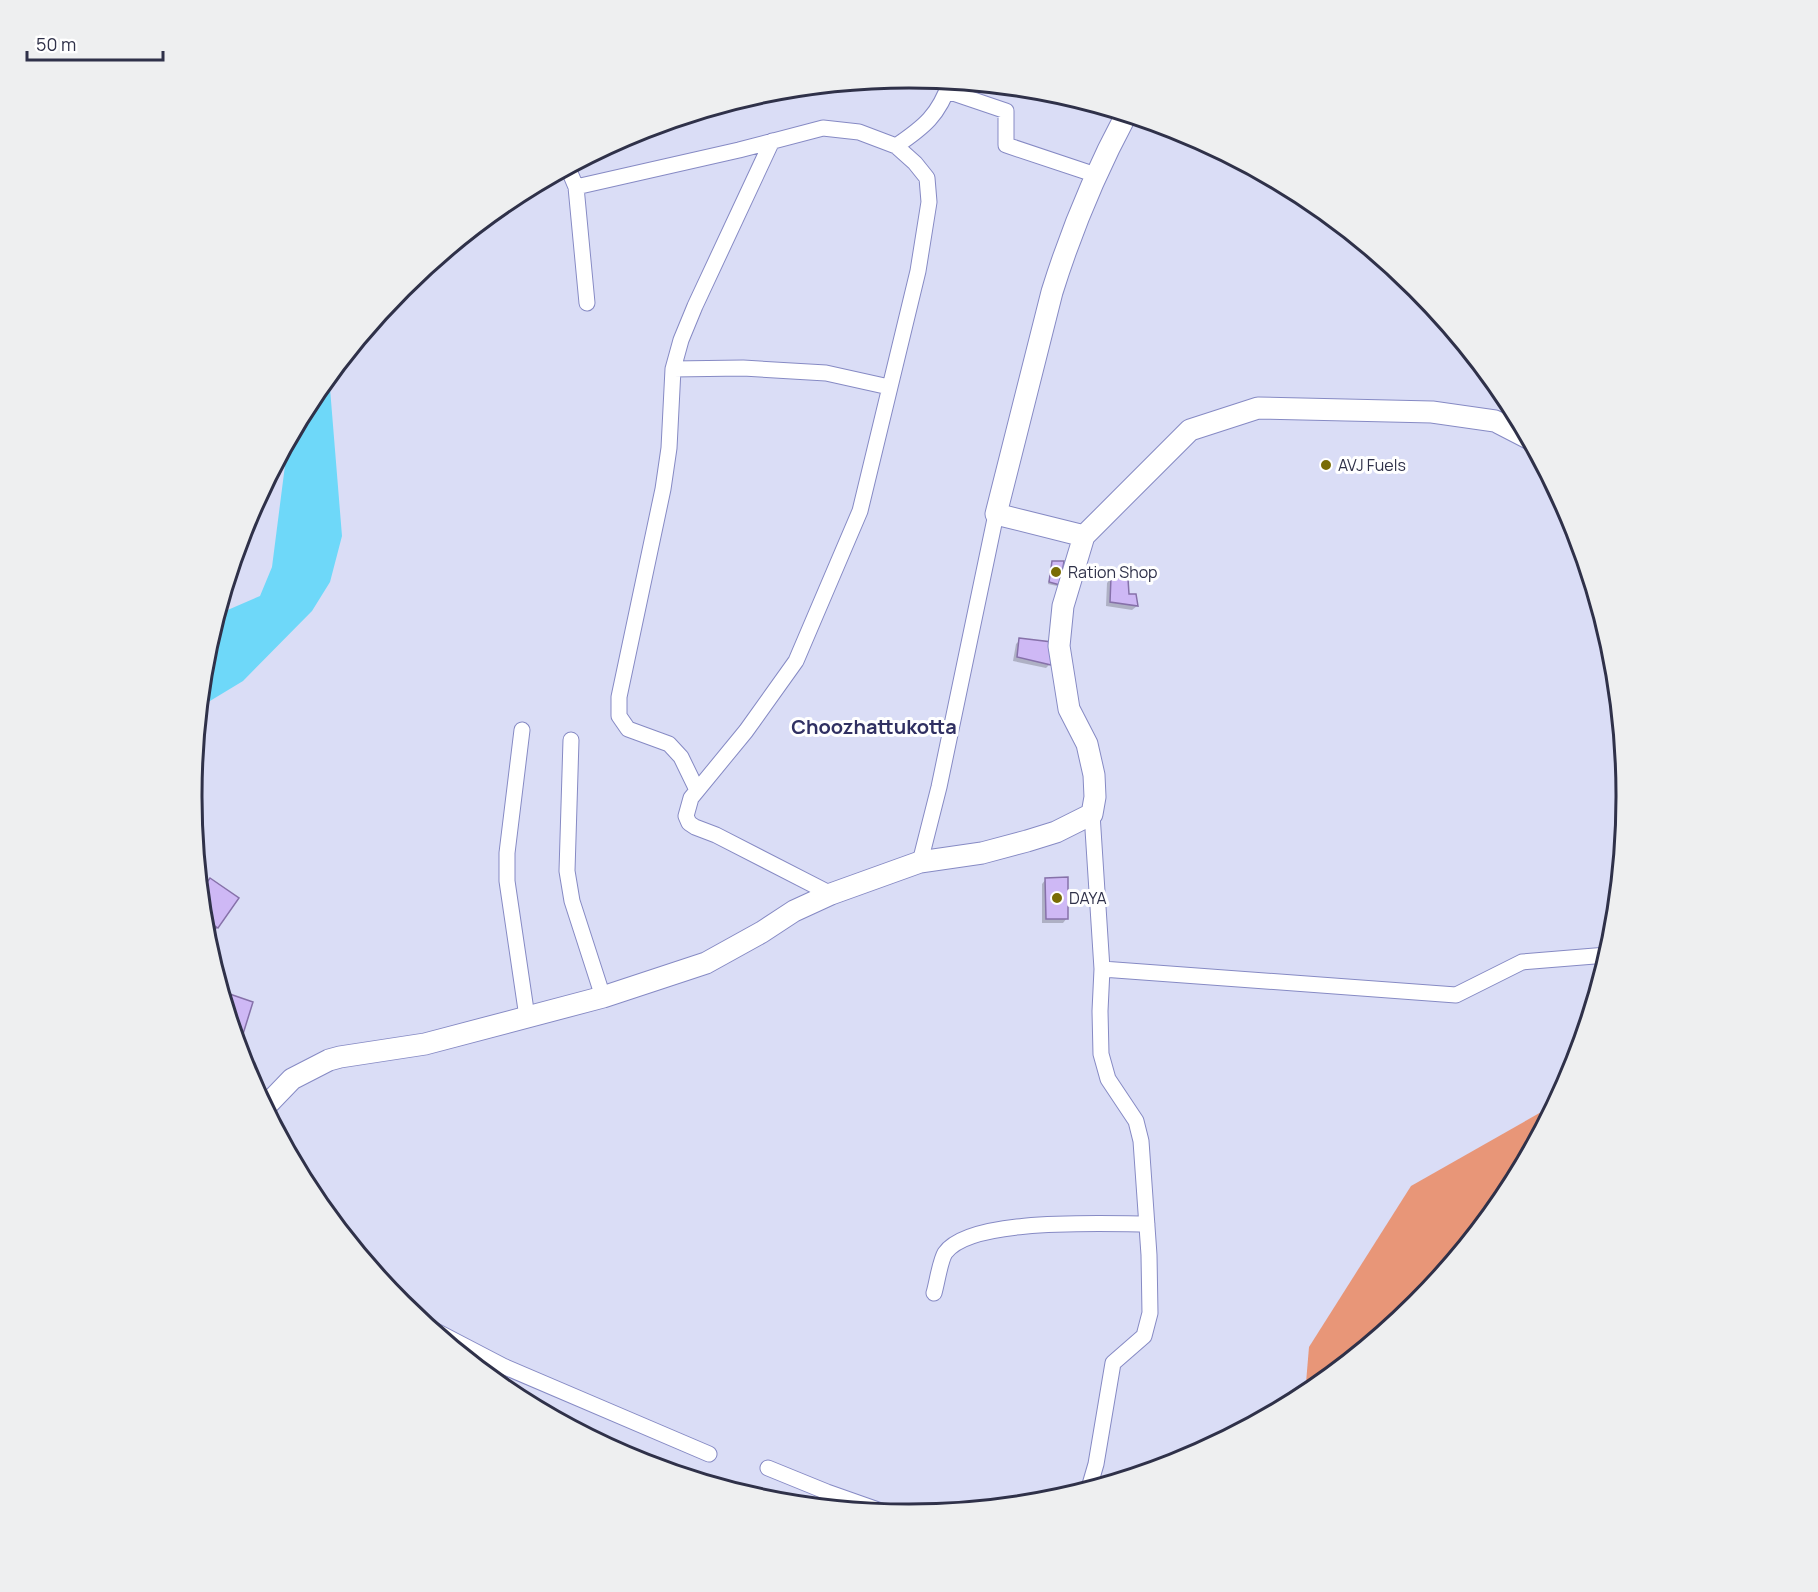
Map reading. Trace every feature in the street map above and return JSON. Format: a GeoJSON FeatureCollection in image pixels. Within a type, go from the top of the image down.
{"type":"FeatureCollection","features":[{"type":"Feature","properties":{"kind":"main road"},"geometry":{"type":"LineString","coordinates":[[1084,536],[996,514],[1062,260],[1096,175],[1122,122]]}},
{"type":"Feature","properties":{"kind":"main road"},"geometry":{"type":"LineString","coordinates":[[271,1101],[292,1079],[329,1060],[424,1044],[603,998],[706,963],[762,932],[794,911],[831,894],[920,862],[982,853],[1027,841],[1056,832],[1092,814],[1095,797],[1094,775],[1087,744],[1069,709],[1059,646],[1063,606],[1084,536],[1190,429],[1258,408],[1432,412],[1495,421],[1515,431]]}},
{"type":"Feature","properties":{"kind":"street"},"geometry":{"type":"LineString","coordinates":[[896,146],[923,128],[944,101],[947,90]]}},
{"type":"Feature","properties":{"kind":"street"},"geometry":{"type":"LineString","coordinates":[[958,90],[1006,111],[1006,145],[1096,175]]}},
{"type":"Feature","properties":{"kind":"street"},"geometry":{"type":"LineString","coordinates":[[576,187],[823,128],[859,132],[896,146],[915,163],[927,178],[929,202],[918,271],[860,511],[796,661],[746,730],[691,798],[686,816],[689,823],[831,894]]}},
{"type":"Feature","properties":{"kind":"street"},"geometry":{"type":"LineString","coordinates":[[698,790],[681,757],[669,744],[628,729],[619,716],[619,697],[663,489],[669,448],[674,369],[681,340],[772,141]]}},
{"type":"Feature","properties":{"kind":"street"},"geometry":{"type":"LineString","coordinates":[[571,175],[576,187],[586,303]]}},
{"type":"Feature","properties":{"kind":"street"},"geometry":{"type":"LineString","coordinates":[[674,369],[790,370],[826,373],[889,387]]}},
{"type":"Feature","properties":{"kind":"street"},"geometry":{"type":"LineString","coordinates":[[920,862],[942,776],[996,514]]}},
{"type":"Feature","properties":{"kind":"street"},"geometry":{"type":"LineString","coordinates":[[522,730],[507,853],[507,881],[527,1017]]}},
{"type":"Feature","properties":{"kind":"street"},"geometry":{"type":"LineString","coordinates":[[571,740],[567,871],[572,901],[603,998]]}},
{"type":"Feature","properties":{"kind":"street"},"geometry":{"type":"LineString","coordinates":[[1092,814],[1102,969],[1101,1054],[1108,1079],[1136,1121],[1141,1142],[1150,1313],[1144,1336],[1113,1363],[1092,1479]]}},
{"type":"Feature","properties":{"kind":"street"},"geometry":{"type":"LineString","coordinates":[[1102,969],[1456,995],[1522,962],[1598,956]]}},
{"type":"Feature","properties":{"kind":"street"},"geometry":{"type":"LineString","coordinates":[[934,1293],[945,1253],[961,1239],[998,1228],[1068,1224],[1147,1224]]}},
{"type":"Feature","properties":{"kind":"street"},"geometry":{"type":"LineString","coordinates":[[465,1346],[503,1366],[709,1454]]}},
{"type":"Feature","properties":{"kind":"street"},"geometry":{"type":"LineString","coordinates":[[768,1468],[852,1501]]}},
{"type":"Feature","properties":{"kind":"shaded area"},"geometry":{"type":"Polygon","coordinates":[[[1543,1111],[1497,1189],[1441,1262],[1375,1328],[1306,1381],[1309,1347],[1411,1186],[1543,1111]]]}},
{"type":"Feature","properties":{"kind":"water"},"geometry":{"type":"Polygon","coordinates":[[[330,390],[342,536],[330,582],[312,611],[243,681],[208,702],[215,658],[227,610],[260,596],[272,567],[285,462],[330,390]]]}},
{"type":"Feature","properties":{"kind":"building","name":"Ration Shop"},"geometry":{"type":"Polygon","coordinates":[[[1052,561],[1064,561],[1060,585],[1049,582],[1052,561]]]}},
{"type":"Feature","properties":{"kind":"building"},"geometry":{"type":"Polygon","coordinates":[[[1111,577],[1128,579],[1129,594],[1136,594],[1138,606],[1110,602],[1111,577]]]}},
{"type":"Feature","properties":{"kind":"building"},"geometry":{"type":"Polygon","coordinates":[[[1019,638],[1052,642],[1051,665],[1017,657],[1019,638]]]}},
{"type":"Feature","properties":{"kind":"building","name":"DAYA"},"geometry":{"type":"Polygon","coordinates":[[[1068,877],[1068,919],[1046,919],[1045,878],[1068,877]]]}},
{"type":"Feature","properties":{"kind":"building"},"geometry":{"type":"Polygon","coordinates":[[[210,878],[239,898],[218,928],[214,925],[207,882],[210,878]]]}},
{"type":"Feature","properties":{"kind":"building"},"geometry":{"type":"Polygon","coordinates":[[[231,994],[253,1002],[243,1034],[231,994]]]}},
{"type":"Feature","properties":{"kind":"place","name":"AVJ Fuels"},"geometry":{"type":"Point","coordinates":[1326,465]}},
{"type":"Feature","properties":{"kind":"place","name":"Ration Shop"},"geometry":{"type":"Point","coordinates":[1056,572]}},
{"type":"Feature","properties":{"kind":"place","name":"DAYA"},"geometry":{"type":"Point","coordinates":[1057,898]}},
{"type":"Feature","properties":{"kind":"district","name":"Choozhattukotta"},"geometry":{"type":"Point","coordinates":[874,726]}}]}
